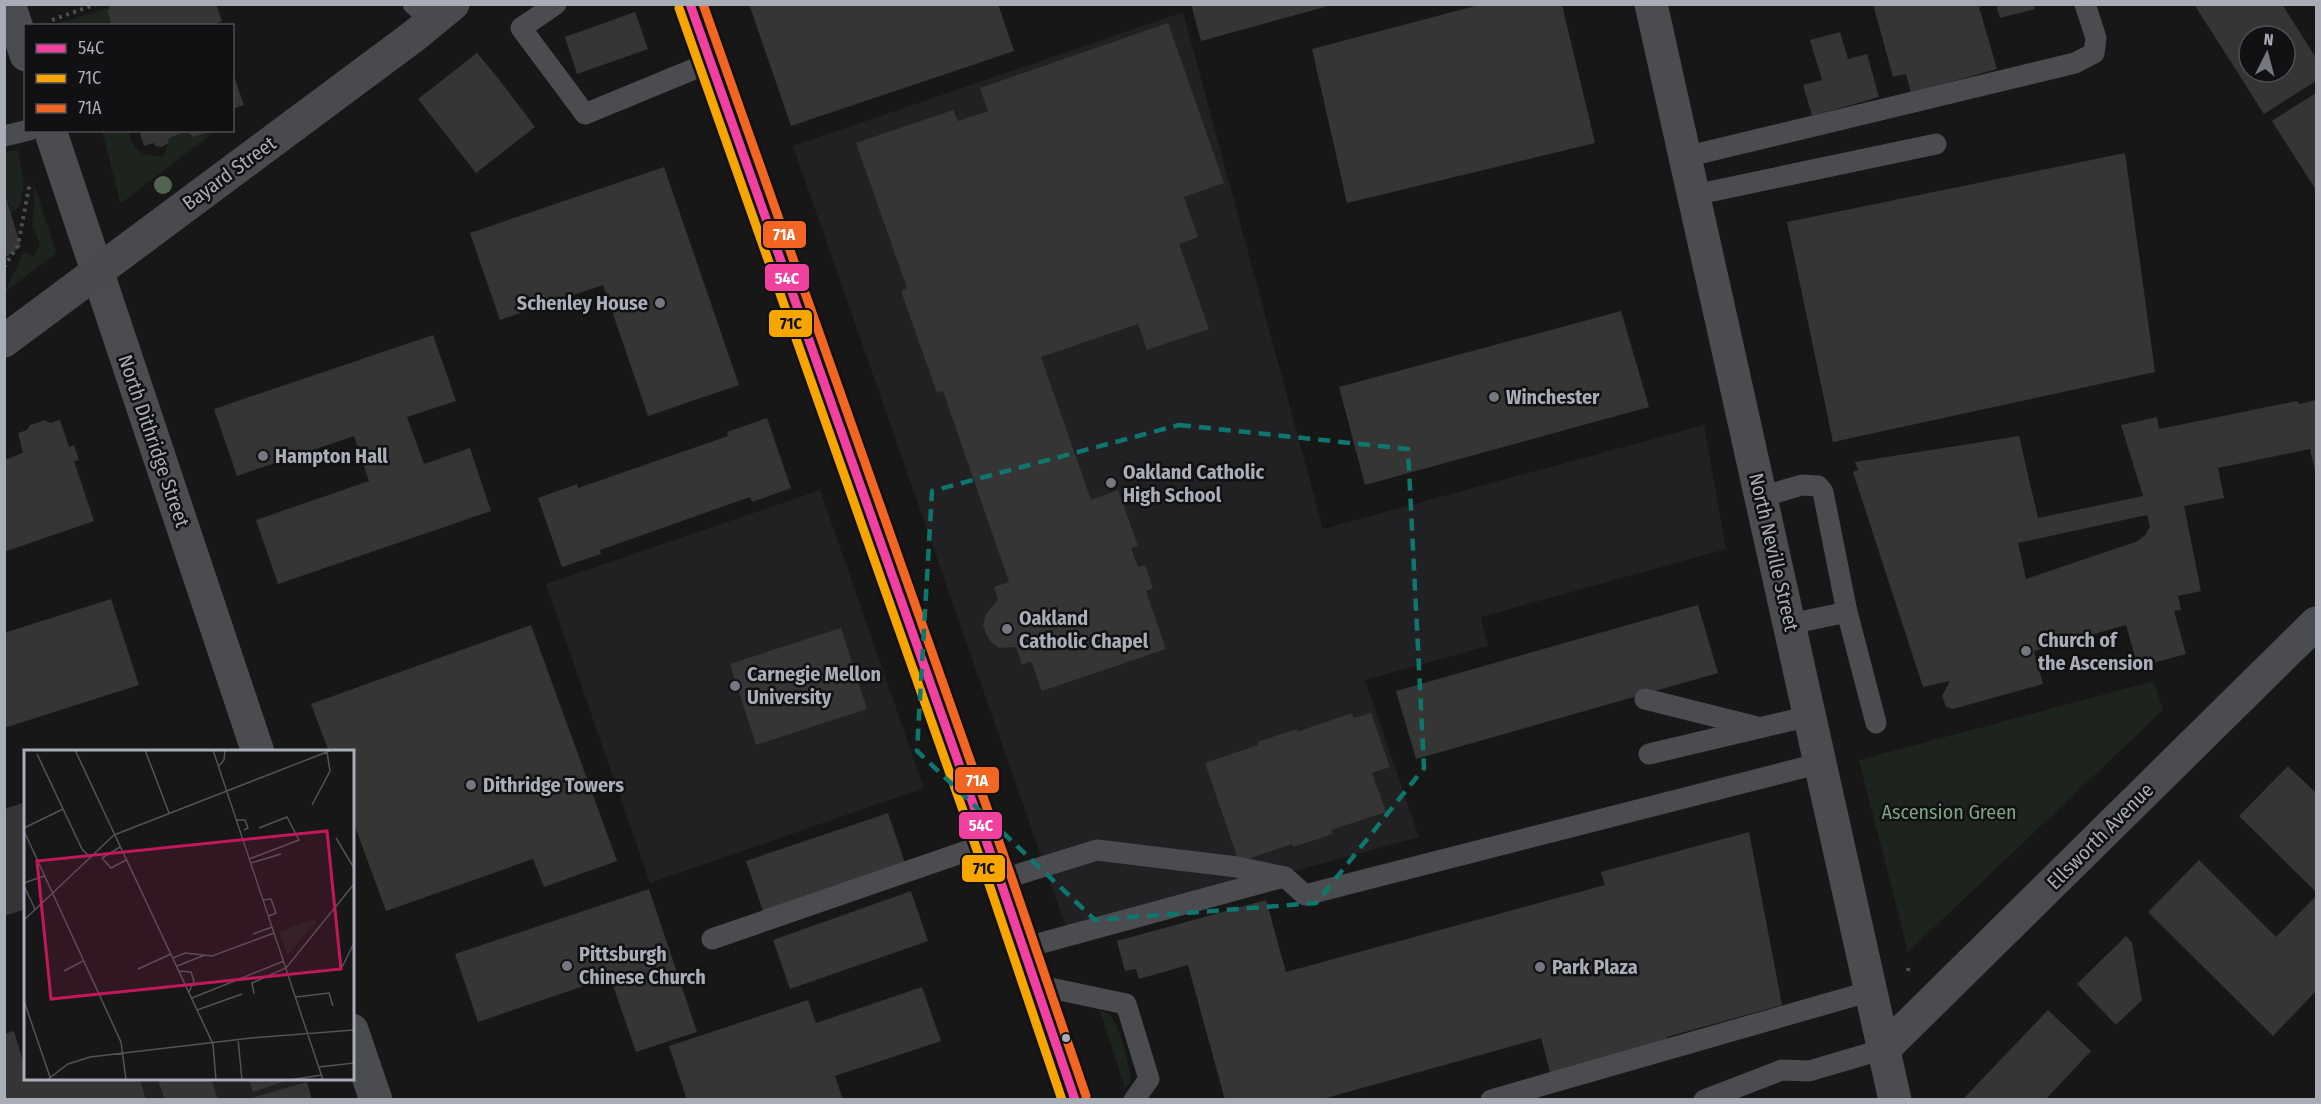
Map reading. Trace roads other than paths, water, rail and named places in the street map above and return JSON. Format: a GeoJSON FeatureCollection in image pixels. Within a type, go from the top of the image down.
{"type":"FeatureCollection","features":[{"type":"Feature","properties":{"kind":"main road"},"geometry":{"type":"LineString","coordinates":[[690,4],[1000,880],[1075,1100]]}},
{"type":"Feature","properties":{"kind":"main road","name":"Bayard Street"},"geometry":{"type":"LineString","coordinates":[[4,340],[433,10]]}},
{"type":"Feature","properties":{"kind":"street"},"geometry":{"type":"LineString","coordinates":[[9,4],[24,49]]}},
{"type":"Feature","properties":{"kind":"street","name":"North Neville Street"},"geometry":{"type":"LineString","coordinates":[[1651,4],[1895,1100]]}},
{"type":"Feature","properties":{"kind":"street","name":"North Dithridge Street"},"geometry":{"type":"LineString","coordinates":[[51,132],[257,750]]}},
{"type":"Feature","properties":{"kind":"street","name":"Ellsworth Avenue"},"geometry":{"type":"LineString","coordinates":[[1884,1049],[2316,622]]}},
{"type":"Feature","properties":{"kind":"street"},"geometry":{"type":"LineString","coordinates":[[354,1036],[376,1100]]}},
{"type":"Feature","properties":{"kind":"lane"},"geometry":{"type":"LineString","coordinates":[[556,4],[521,28],[585,114],[711,62]]}},
{"type":"Feature","properties":{"kind":"lane"},"geometry":{"type":"LineString","coordinates":[[1685,157],[2075,63],[2094,53],[2096,38],[2085,4]]}},
{"type":"Feature","properties":{"kind":"lane"},"geometry":{"type":"LineString","coordinates":[[4,136],[24,131]]}},
{"type":"Feature","properties":{"kind":"lane"},"geometry":{"type":"LineString","coordinates":[[1694,195],[1936,144]]}},
{"type":"Feature","properties":{"kind":"lane"},"geometry":{"type":"LineString","coordinates":[[1761,496],[1802,485],[1818,486],[1823,492],[1847,612],[1876,723]]}},
{"type":"Feature","properties":{"kind":"lane"},"geometry":{"type":"LineString","coordinates":[[1790,624],[1847,612]]}},
{"type":"Feature","properties":{"kind":"lane"},"geometry":{"type":"LineString","coordinates":[[1645,699],[1760,728]]}},
{"type":"Feature","properties":{"kind":"lane"},"geometry":{"type":"LineString","coordinates":[[1649,754],[1810,716]]}},
{"type":"Feature","properties":{"kind":"lane"},"geometry":{"type":"LineString","coordinates":[[1000,880],[1097,850],[1237,867],[1285,877],[1305,895],[1821,763]]}},
{"type":"Feature","properties":{"kind":"lane"},"geometry":{"type":"LineString","coordinates":[[712,939],[987,844]]}},
{"type":"Feature","properties":{"kind":"lane"},"geometry":{"type":"LineString","coordinates":[[1023,948],[1285,877]]}},
{"type":"Feature","properties":{"kind":"lane"},"geometry":{"type":"LineString","coordinates":[[1036,985],[1126,1004],[1149,1079],[1134,1100]]}},
{"type":"Feature","properties":{"kind":"lane"},"geometry":{"type":"LineString","coordinates":[[1491,1100],[1871,991]]}},
{"type":"Feature","properties":{"kind":"lane"},"geometry":{"type":"LineString","coordinates":[[1704,1100],[1782,1070],[1809,1071],[1884,1049]]}},
{"type":"Feature","properties":{"kind":"place","name":"Schenley House"},"geometry":{"type":"Point","coordinates":[660,303]}},
{"type":"Feature","properties":{"kind":"place","name":"Winchester"},"geometry":{"type":"Point","coordinates":[1494,397]}},
{"type":"Feature","properties":{"kind":"place","name":"Hampton Hall"},"geometry":{"type":"Point","coordinates":[263,456]}},
{"type":"Feature","properties":{"kind":"place","name":"Oakland Catholic High School"},"geometry":{"type":"Point","coordinates":[1111,483]}},
{"type":"Feature","properties":{"kind":"place","name":"Oakland Catholic Chapel"},"geometry":{"type":"Point","coordinates":[1007,629]}},
{"type":"Feature","properties":{"kind":"place","name":"Church of the Ascension"},"geometry":{"type":"Point","coordinates":[2026,651]}},
{"type":"Feature","properties":{"kind":"place","name":"Carnegie Mellon University"},"geometry":{"type":"Point","coordinates":[735,686]}},
{"type":"Feature","properties":{"kind":"place","name":"Dithridge Towers"},"geometry":{"type":"Point","coordinates":[471,785]}},
{"type":"Feature","properties":{"kind":"place","name":"Pittsburgh Chinese Church"},"geometry":{"type":"Point","coordinates":[567,966]}},
{"type":"Feature","properties":{"kind":"place","name":"Park Plaza"},"geometry":{"type":"Point","coordinates":[1540,967]}},
{"type":"Feature","properties":{"kind":"park label","name":"Ascension Green"},"geometry":{"type":"Point","coordinates":[1949,812]}}]}
